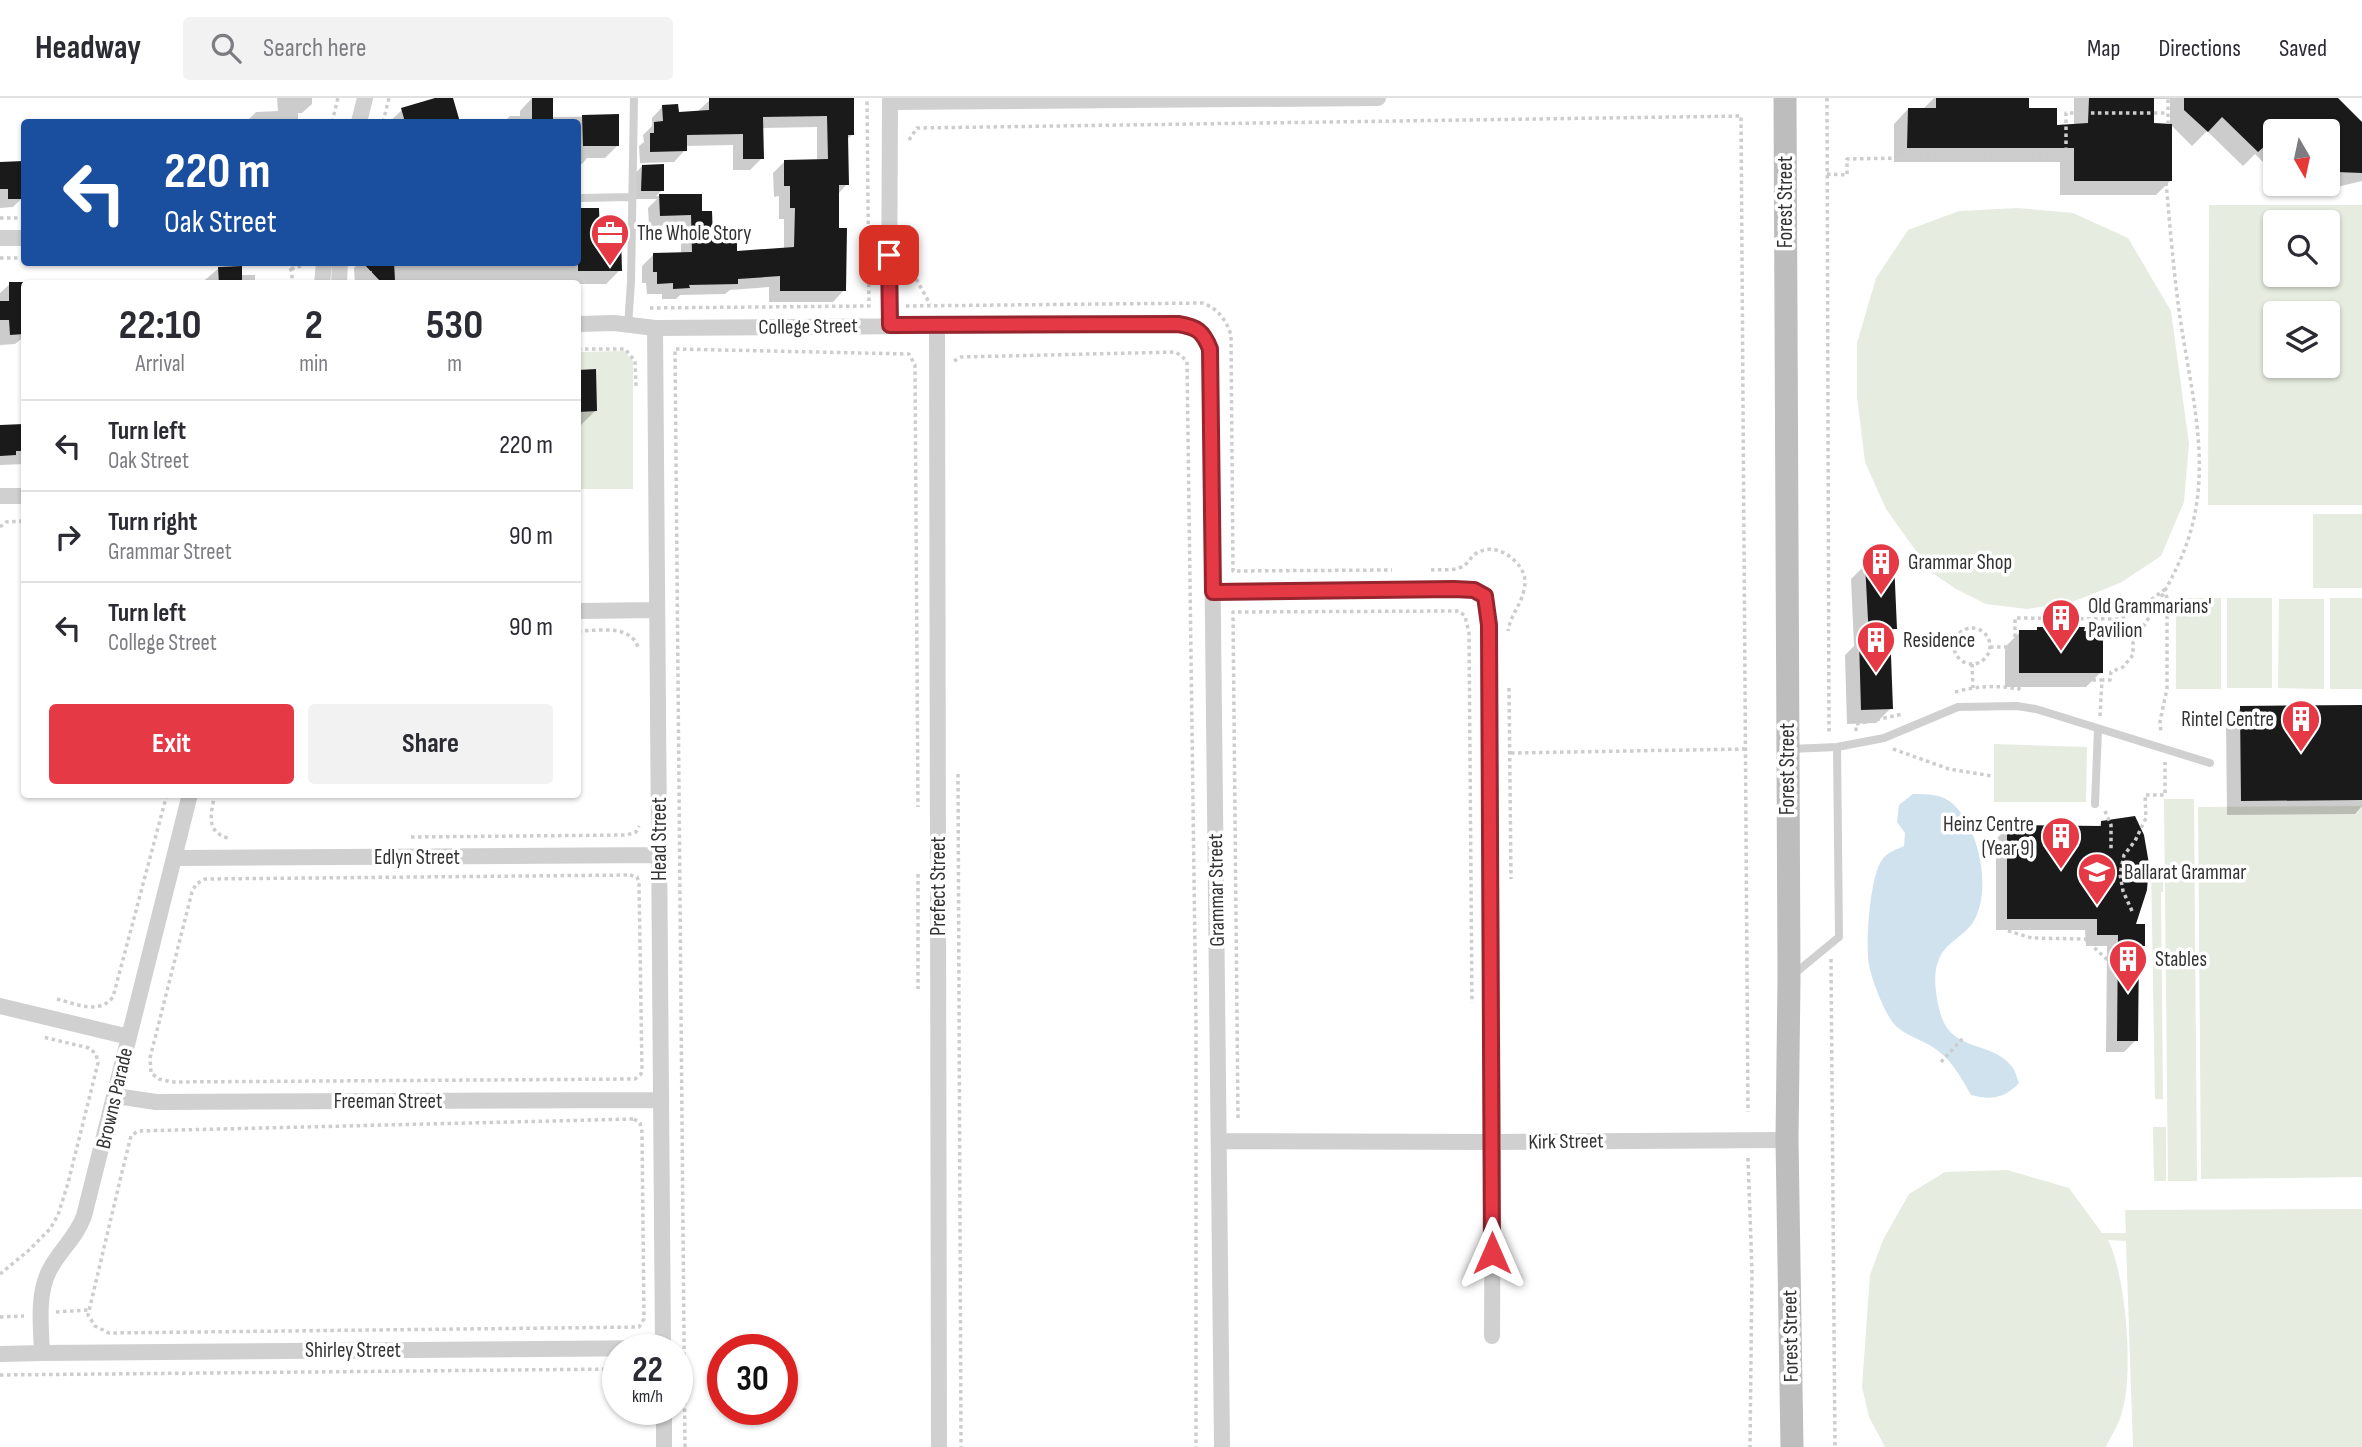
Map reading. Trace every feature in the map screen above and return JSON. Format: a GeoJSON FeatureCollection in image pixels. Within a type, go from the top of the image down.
{"type":"FeatureCollection","features":[{"type":"Feature","properties":{"kind":"street"},"geometry":{"type":"LineString","coordinates":[[360,119],[365,98]]}},
{"type":"Feature","properties":{"kind":"street"},"geometry":{"type":"LineString","coordinates":[[890,325],[890,100],[1378,98]]}},
{"type":"Feature","properties":{"kind":"street","name":"Forest Street"},"geometry":{"type":"LineString","coordinates":[[1785,98],[1789,979],[1787,1140],[1792,1445]]}},
{"type":"Feature","properties":{"kind":"street"},"geometry":{"type":"LineString","coordinates":[[0,239],[21,238]]}},
{"type":"Feature","properties":{"kind":"street","name":"College Street"},"geometry":{"type":"LineString","coordinates":[[581,324],[614,323],[655,328],[1178,324],[1194,326],[1204,334]]}},
{"type":"Feature","properties":{"kind":"street","name":"Prefect Street"},"geometry":{"type":"LineString","coordinates":[[937,325],[939,1447]]}},
{"type":"Feature","properties":{"kind":"street","name":"Head Street"},"geometry":{"type":"LineString","coordinates":[[655,328],[663,1334]]}},
{"type":"Feature","properties":{"kind":"street","name":"Grammar Street"},"geometry":{"type":"LineString","coordinates":[[1204,334],[1210,349],[1222,1447]]}},
{"type":"Feature","properties":{"kind":"street"},"geometry":{"type":"LineString","coordinates":[[0,496],[21,496]]}},
{"type":"Feature","properties":{"kind":"street"},"geometry":{"type":"LineString","coordinates":[[1213,592],[1490,590],[1492,1336]]}},
{"type":"Feature","properties":{"kind":"street"},"geometry":{"type":"LineString","coordinates":[[581,611],[657,610]]}},
{"type":"Feature","properties":{"kind":"street","name":"Browns Parade"},"geometry":{"type":"LineString","coordinates":[[42,1353],[42,1304],[47,1277],[78,1231],[84,1216],[189,798]]}},
{"type":"Feature","properties":{"kind":"street","name":"Edlyn Street"},"geometry":{"type":"LineString","coordinates":[[174,858],[659,855]]}},
{"type":"Feature","properties":{"kind":"street"},"geometry":{"type":"LineString","coordinates":[[0,1006],[129,1038]]}},
{"type":"Feature","properties":{"kind":"street","name":"Freeman Street"},"geometry":{"type":"LineString","coordinates":[[116,1096],[156,1102],[662,1100]]}},
{"type":"Feature","properties":{"kind":"street","name":"Kirk Street"},"geometry":{"type":"LineString","coordinates":[[1219,1141],[1787,1140]]}},
{"type":"Feature","properties":{"kind":"street","name":"Shirley Street"},"geometry":{"type":"LineString","coordinates":[[42,1353],[602,1349]]}},
{"type":"Feature","properties":{"kind":"street"},"geometry":{"type":"LineString","coordinates":[[0,1354],[42,1353]]}},
{"type":"Feature","properties":{"kind":"street"},"geometry":{"type":"LineString","coordinates":[[664,1425],[664,1447]]}},
{"type":"Feature","properties":{"kind":"lane"},"geometry":{"type":"LineString","coordinates":[[628,326],[634,98]]}},
{"type":"Feature","properties":{"kind":"lane"},"geometry":{"type":"LineString","coordinates":[[581,198],[632,197]]}},
{"type":"Feature","properties":{"kind":"lane"},"geometry":{"type":"LineString","coordinates":[[1787,750],[1857,744],[1895,734],[1950,710],[1967,706],[2031,708],[2210,764]]}},
{"type":"Feature","properties":{"kind":"lane"},"geometry":{"type":"LineString","coordinates":[[2095,804],[2098,729]]}},
{"type":"Feature","properties":{"kind":"lane"},"geometry":{"type":"LineString","coordinates":[[1789,979],[1839,937],[1833,747]]}},
{"type":"Feature","properties":{"kind":"path"},"geometry":{"type":"LineString","coordinates":[[333,119],[338,98]]}},
{"type":"Feature","properties":{"kind":"path"},"geometry":{"type":"LineString","coordinates":[[384,119],[389,98]]}},
{"type":"Feature","properties":{"kind":"path"},"geometry":{"type":"LineString","coordinates":[[648,308],[869,306],[867,98]]}},
{"type":"Feature","properties":{"kind":"path"},"geometry":{"type":"LineString","coordinates":[[1826,98],[1833,747]]}},
{"type":"Feature","properties":{"kind":"path"},"geometry":{"type":"LineString","coordinates":[[2168,98],[2168,124]]}},
{"type":"Feature","properties":{"kind":"path"},"geometry":{"type":"LineString","coordinates":[[1827,174],[1847,175],[1847,159],[2066,155],[2066,113],[2168,113]]}},
{"type":"Feature","properties":{"kind":"path"},"geometry":{"type":"LineString","coordinates":[[909,150],[909,138],[917,128],[1741,116],[1748,1112]]}},
{"type":"Feature","properties":{"kind":"path"},"geometry":{"type":"LineString","coordinates":[[2098,729],[2102,680],[2110,680],[2111,672],[2123,667],[2131,659],[2133,643],[2180,559],[2188,539],[2199,490],[2199,432],[2177,296],[2166,181]]}},
{"type":"Feature","properties":{"kind":"path"},"geometry":{"type":"LineString","coordinates":[[909,215],[909,266],[930,304],[1209,305]]}},
{"type":"Feature","properties":{"kind":"path"},"geometry":{"type":"LineString","coordinates":[[0,218],[21,218]]}},
{"type":"Feature","properties":{"kind":"path"},"geometry":{"type":"LineString","coordinates":[[0,258],[21,258]]}},
{"type":"Feature","properties":{"kind":"path"},"geometry":{"type":"LineString","coordinates":[[289,266],[292,280]]}},
{"type":"Feature","properties":{"kind":"path"},"geometry":{"type":"LineString","coordinates":[[291,269],[301,266]]}},
{"type":"Feature","properties":{"kind":"path"},"geometry":{"type":"LineString","coordinates":[[370,271],[370,280]]}},
{"type":"Feature","properties":{"kind":"path"},"geometry":{"type":"LineString","coordinates":[[581,282],[607,282]]}},
{"type":"Feature","properties":{"kind":"path"},"geometry":{"type":"LineString","coordinates":[[581,349],[625,349],[635,360],[636,387]]}},
{"type":"Feature","properties":{"kind":"path"},"geometry":{"type":"LineString","coordinates":[[685,1447],[676,349],[909,354],[915,365],[918,813]]}},
{"type":"Feature","properties":{"kind":"path"},"geometry":{"type":"LineString","coordinates":[[952,363],[961,357],[1176,352],[1187,361],[1195,1011],[1196,1447]]}},
{"type":"Feature","properties":{"kind":"path"},"geometry":{"type":"LineString","coordinates":[[0,527],[6,522],[21,521]]}},
{"type":"Feature","properties":{"kind":"path"},"geometry":{"type":"LineString","coordinates":[[1233,571],[1403,570]]}},
{"type":"Feature","properties":{"kind":"path"},"geometry":{"type":"LineString","coordinates":[[1990,647],[2015,647],[2015,618],[2119,619],[2136,612],[2164,590]]}},
{"type":"Feature","properties":{"kind":"path"},"geometry":{"type":"LineString","coordinates":[[1238,1118],[1233,612],[1459,611],[1465,616],[1469,633],[1472,1002]]}},
{"type":"Feature","properties":{"kind":"path"},"geometry":{"type":"LineString","coordinates":[[1969,628],[1980,629],[1987,636],[1990,647],[1986,658],[1972,664],[1961,661],[1955,653],[1954,642],[1959,633],[1969,628]]}},
{"type":"Feature","properties":{"kind":"path"},"geometry":{"type":"LineString","coordinates":[[581,631],[628,633],[638,645],[639,655]]}},
{"type":"Feature","properties":{"kind":"path"},"geometry":{"type":"LineString","coordinates":[[1972,664],[1973,688]]}},
{"type":"Feature","properties":{"kind":"path"},"geometry":{"type":"LineString","coordinates":[[1856,724],[1857,744]]}},
{"type":"Feature","properties":{"kind":"path"},"geometry":{"type":"LineString","coordinates":[[1490,753],[1746,749]]}},
{"type":"Feature","properties":{"kind":"path"},"geometry":{"type":"LineString","coordinates":[[1892,749],[1949,769],[1992,776]]}},
{"type":"Feature","properties":{"kind":"path"},"geometry":{"type":"LineString","coordinates":[[958,772],[961,1447]]}},
{"type":"Feature","properties":{"kind":"path"},"geometry":{"type":"LineString","coordinates":[[94,1008],[107,1004],[113,997],[166,798]]}},
{"type":"Feature","properties":{"kind":"path"},"geometry":{"type":"LineString","coordinates":[[214,798],[210,815],[211,825],[216,833],[228,838]]}},
{"type":"Feature","properties":{"kind":"path"},"geometry":{"type":"LineString","coordinates":[[2095,804],[2105,812],[2111,825],[2111,849]]}},
{"type":"Feature","properties":{"kind":"path"},"geometry":{"type":"LineString","coordinates":[[407,837],[627,835],[639,829],[639,815]]}},
{"type":"Feature","properties":{"kind":"path"},"geometry":{"type":"LineString","coordinates":[[918,864],[918,996]]}},
{"type":"Feature","properties":{"kind":"path"},"geometry":{"type":"LineString","coordinates":[[632,1080],[172,1082],[153,1075],[149,1063],[192,892],[196,884],[205,879],[630,875],[637,877],[639,882]]}},
{"type":"Feature","properties":{"kind":"path"},"geometry":{"type":"LineString","coordinates":[[2005,891],[2005,930],[2032,938],[2085,939],[2112,964],[2113,1037]]}},
{"type":"Feature","properties":{"kind":"path"},"geometry":{"type":"LineString","coordinates":[[1831,943],[1835,1447]]}},
{"type":"Feature","properties":{"kind":"path"},"geometry":{"type":"LineString","coordinates":[[1941,1062],[1964,1037]]}},
{"type":"Feature","properties":{"kind":"path"},"geometry":{"type":"LineString","coordinates":[[0,1273],[50,1229],[58,1215],[98,1063],[96,1054],[89,1048]]}},
{"type":"Feature","properties":{"kind":"path"},"geometry":{"type":"LineString","coordinates":[[102,1331],[90,1320],[88,1308],[131,1136],[138,1131],[631,1119]]}},
{"type":"Feature","properties":{"kind":"path"},"geometry":{"type":"LineString","coordinates":[[1748,1154],[1752,1271],[1751,1447]]}},
{"type":"Feature","properties":{"kind":"path"},"geometry":{"type":"LineString","coordinates":[[0,1375],[602,1369]]}},
{"type":"Feature","properties":{"kind":"shaded area"},"geometry":{"type":"Polygon","coordinates":[[[2209,205],[2362,205],[2362,505],[2208,505],[2209,205]]]}},
{"type":"Feature","properties":{"kind":"shaded area"},"geometry":{"type":"Polygon","coordinates":[[[2018,208],[2073,213],[2128,238],[2171,311],[2189,444],[2184,502],[2161,556],[2120,583],[2072,602],[2027,609],[1986,604],[1956,589],[1931,572],[1886,509],[1865,462],[1857,397],[1857,343],[1876,278],[1908,230],[1959,211],[2018,208]]]}},
{"type":"Feature","properties":{"kind":"shaded area"},"geometry":{"type":"Polygon","coordinates":[[[624,351],[633,361],[633,489],[581,489],[581,352],[624,351]]]}},
{"type":"Feature","properties":{"kind":"shaded area"},"geometry":{"type":"Polygon","coordinates":[[[2313,514],[2362,514],[2362,588],[2313,588],[2313,514]]]}},
{"type":"Feature","properties":{"kind":"shaded area"},"geometry":{"type":"Polygon","coordinates":[[[2176,598],[2221,598],[2221,689],[2176,689],[2176,598]]]}},
{"type":"Feature","properties":{"kind":"shaded area"},"geometry":{"type":"Polygon","coordinates":[[[2227,598],[2272,598],[2272,688],[2227,688],[2227,598]]]}},
{"type":"Feature","properties":{"kind":"shaded area"},"geometry":{"type":"Polygon","coordinates":[[[2330,598],[2362,598],[2362,689],[2330,689],[2330,598]]]}},
{"type":"Feature","properties":{"kind":"shaded area"},"geometry":{"type":"Polygon","coordinates":[[[2279,599],[2324,599],[2324,689],[2278,688],[2279,599]]]}},
{"type":"Feature","properties":{"kind":"shaded area"},"geometry":{"type":"Polygon","coordinates":[[[1994,744],[2087,747],[2086,802],[1994,802],[1994,744]]]}},
{"type":"Feature","properties":{"kind":"shaded area"},"geometry":{"type":"Polygon","coordinates":[[[2164,799],[2194,799],[2197,1181],[2168,1181],[2164,799]]]}},
{"type":"Feature","properties":{"kind":"shaded area"},"geometry":{"type":"Polygon","coordinates":[[[2362,806],[2362,1177],[2201,1179],[2198,807],[2362,806]]]}},
{"type":"Feature","properties":{"kind":"shaded area"},"geometry":{"type":"Polygon","coordinates":[[[2163,865],[2163,1099],[2155,1099],[2151,866],[2163,865]]]}},
{"type":"Feature","properties":{"kind":"shaded area"},"geometry":{"type":"Polygon","coordinates":[[[2153,1127],[2166,1127],[2166,1181],[2154,1181],[2153,1127]]]}},
{"type":"Feature","properties":{"kind":"shaded area"},"geometry":{"type":"Polygon","coordinates":[[[2007,1170],[2069,1188],[2102,1233],[2126,1233],[2125,1210],[2362,1209],[2362,1447],[2133,1447],[2126,1241],[2108,1240],[2124,1300],[2128,1350],[2126,1395],[2117,1425],[2106,1447],[1885,1447],[1869,1417],[1862,1387],[1870,1275],[1883,1240],[1909,1194],[1945,1172],[2007,1170]]]}},
{"type":"Feature","properties":{"kind":"water"},"geometry":{"type":"Polygon","coordinates":[[[1913,794],[1934,795],[1953,804],[1970,829],[1976,845],[1982,879],[1982,896],[1978,911],[1972,924],[1942,954],[1937,965],[1935,986],[1940,1012],[1945,1025],[1953,1034],[1962,1041],[1994,1053],[2014,1070],[2019,1083],[1997,1097],[1971,1095],[1944,1056],[1895,1025],[1887,1014],[1871,972],[1868,927],[1874,880],[1884,857],[1904,846],[1905,833],[1897,822],[1899,805],[1913,794]]]}},
{"type":"Feature","properties":{"kind":"building"},"geometry":{"type":"Polygon","coordinates":[[[435,98],[453,98],[459,119],[404,119],[401,108],[435,98]]]}},
{"type":"Feature","properties":{"kind":"building"},"geometry":{"type":"Polygon","coordinates":[[[532,98],[553,98],[553,119],[532,119],[532,98]]]}},
{"type":"Feature","properties":{"kind":"building"},"geometry":{"type":"Polygon","coordinates":[[[709,98],[854,98],[854,135],[848,135],[849,185],[839,185],[839,228],[847,228],[846,291],[780,291],[780,276],[738,279],[738,284],[689,285],[690,288],[673,289],[673,283],[657,284],[657,272],[653,272],[653,253],[692,252],[691,215],[660,216],[659,194],[702,194],[702,211],[712,211],[713,238],[737,238],[737,251],[794,247],[795,208],[790,208],[790,186],[784,186],[784,160],[828,159],[827,116],[763,117],[764,159],[743,159],[743,134],[687,135],[687,151],[650,152],[650,133],[654,133],[654,122],[663,121],[662,105],[678,104],[679,112],[709,110],[709,98]]]}},
{"type":"Feature","properties":{"kind":"building"},"geometry":{"type":"Polygon","coordinates":[[[1936,98],[2029,98],[2029,108],[2057,108],[2057,125],[2088,123],[2089,98],[2154,98],[2154,123],[2172,124],[2172,181],[2074,181],[2074,148],[1907,148],[1908,108],[1936,108],[1936,98]]]}},
{"type":"Feature","properties":{"kind":"building"},"geometry":{"type":"Polygon","coordinates":[[[2184,98],[2338,98],[2362,122],[2362,173],[2340,172],[2340,119],[2263,119],[2263,148],[2258,152],[2222,117],[2208,132],[2184,110],[2184,98]]]}},
{"type":"Feature","properties":{"kind":"building"},"geometry":{"type":"Polygon","coordinates":[[[619,114],[619,146],[583,146],[582,115],[619,114]]]}},
{"type":"Feature","properties":{"kind":"building"},"geometry":{"type":"Polygon","coordinates":[[[21,161],[21,199],[8,199],[8,189],[0,189],[0,162],[21,161]]]}},
{"type":"Feature","properties":{"kind":"building"},"geometry":{"type":"Polygon","coordinates":[[[664,164],[664,191],[641,191],[642,165],[664,164]]]}},
{"type":"Feature","properties":{"kind":"building"},"geometry":{"type":"Polygon","coordinates":[[[581,208],[599,208],[600,235],[621,235],[622,271],[578,271],[578,266],[581,266],[581,208]]]}},
{"type":"Feature","properties":{"kind":"building"},"geometry":{"type":"Polygon","coordinates":[[[242,266],[242,280],[219,280],[218,267],[242,266]]]}},
{"type":"Feature","properties":{"kind":"building"},"geometry":{"type":"Polygon","coordinates":[[[366,266],[394,266],[395,280],[379,280],[366,266]]]}},
{"type":"Feature","properties":{"kind":"building"},"geometry":{"type":"Polygon","coordinates":[[[9,282],[21,282],[21,334],[10,335],[9,320],[0,320],[0,301],[9,301],[9,282]]]}},
{"type":"Feature","properties":{"kind":"building"},"geometry":{"type":"Polygon","coordinates":[[[596,369],[597,411],[581,412],[581,370],[596,369]]]}},
{"type":"Feature","properties":{"kind":"building"},"geometry":{"type":"Polygon","coordinates":[[[21,424],[21,451],[16,451],[16,455],[0,456],[0,425],[21,424]]]}},
{"type":"Feature","properties":{"kind":"building"},"geometry":{"type":"Polygon","coordinates":[[[1894,561],[1897,629],[1890,629],[1893,709],[1861,710],[1859,639],[1869,639],[1865,563],[1894,561]]]}},
{"type":"Feature","properties":{"kind":"building","name":"Old Grammarians' Pavilion"},"geometry":{"type":"Polygon","coordinates":[[[2037,627],[2085,627],[2084,631],[2103,631],[2103,673],[2019,673],[2019,630],[2037,630],[2037,627]]]}},
{"type":"Feature","properties":{"kind":"building","name":"Rintel Centre"},"geometry":{"type":"Polygon","coordinates":[[[2362,705],[2362,800],[2241,801],[2240,706],[2362,705]]]}},
{"type":"Feature","properties":{"kind":"building","name":"Heinz Centre (Year 9)"},"geometry":{"type":"Polygon","coordinates":[[[2135,816],[2144,835],[2149,864],[2147,890],[2136,924],[2145,924],[2145,946],[2139,946],[2138,1041],[2117,1041],[2118,935],[2097,935],[2097,919],[2007,919],[2007,825],[2101,826],[2101,821],[2135,816]]]}},
{"type":"Feature","properties":{"kind":"place","name":"The Whole Story"},"geometry":{"type":"Point","coordinates":[610,267]}},
{"type":"Feature","properties":{"kind":"place","name":"Grammar Shop"},"geometry":{"type":"Point","coordinates":[1881,596]}},
{"type":"Feature","properties":{"kind":"place","name":"Old Grammarians' Pavilion"},"geometry":{"type":"Point","coordinates":[2061,652]}},
{"type":"Feature","properties":{"kind":"place","name":"Residence"},"geometry":{"type":"Point","coordinates":[1876,674]}},
{"type":"Feature","properties":{"kind":"place","name":"Rintel Centre"},"geometry":{"type":"Point","coordinates":[2301,753]}},
{"type":"Feature","properties":{"kind":"place","name":"Heinz Centre (Year 9)"},"geometry":{"type":"Point","coordinates":[2061,870]}},
{"type":"Feature","properties":{"kind":"place","name":"Ballarat Grammar"},"geometry":{"type":"Point","coordinates":[2097,906]}},
{"type":"Feature","properties":{"kind":"place","name":"Stables"},"geometry":{"type":"Point","coordinates":[2128,993]}},
{"type":"Feature","properties":{"kind":"route"},"geometry":{"type":"LineString","coordinates":[[889,255],[890,325],[1178,324],[1194,326],[1204,334],[1210,349],[1213,592],[1466,589],[1485,596],[1489,625],[1492,1253]]}}]}
